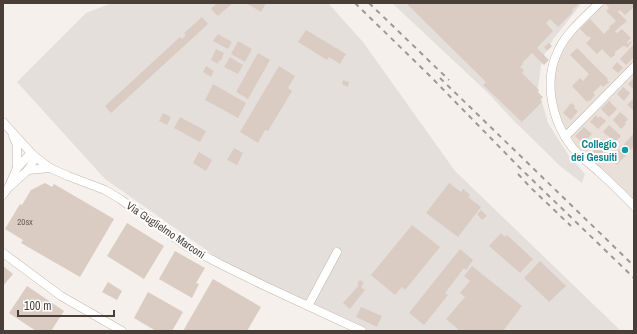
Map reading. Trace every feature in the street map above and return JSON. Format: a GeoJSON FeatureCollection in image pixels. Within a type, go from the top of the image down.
{"type":"FeatureCollection","features":[{"type":"Feature","properties":{"kind":"street"},"geometry":{"type":"LineString","coordinates":[[600,3],[571,31],[559,48],[555,58],[551,78],[553,109],[557,122],[573,148],[616,187],[634,206]]}},
{"type":"Feature","properties":{"kind":"street"},"geometry":{"type":"LineString","coordinates":[[565,137],[634,68]]}},
{"type":"Feature","properties":{"kind":"street","name":"Via Guglielmo Marconi"},"geometry":{"type":"LineString","coordinates":[[3,122],[33,156],[50,168],[105,190],[188,247],[222,265],[362,331]]}},
{"type":"Feature","properties":{"kind":"street"},"geometry":{"type":"LineString","coordinates":[[11,132],[17,145],[17,168]]}},
{"type":"Feature","properties":{"kind":"street"},"geometry":{"type":"LineString","coordinates":[[3,196],[17,168],[30,155],[33,156],[34,160],[28,170],[8,188]]}},
{"type":"Feature","properties":{"kind":"street"},"geometry":{"type":"LineString","coordinates":[[28,170],[50,168]]}},
{"type":"Feature","properties":{"kind":"street"},"geometry":{"type":"LineString","coordinates":[[308,306],[337,252]]}},
{"type":"Feature","properties":{"kind":"street"},"geometry":{"type":"LineString","coordinates":[[3,253],[61,296],[122,331]]}},
{"type":"Feature","properties":{"kind":"shaded area"},"geometry":{"type":"Polygon","coordinates":[[[112,3],[328,3],[363,42],[455,171],[621,331],[366,331],[222,261],[105,179],[17,82],[86,13],[112,3]]]}},
{"type":"Feature","properties":{"kind":"shaded area"},"geometry":{"type":"Polygon","coordinates":[[[392,3],[582,3],[554,38],[542,59],[538,88],[548,123],[567,153],[585,174],[582,183],[560,166],[487,92],[392,3]]]}},
{"type":"Feature","properties":{"kind":"shaded area"},"geometry":{"type":"Polygon","coordinates":[[[594,3],[634,3],[634,211],[562,140],[548,80],[554,48],[572,25],[594,3]]]}},
{"type":"Feature","properties":{"kind":"building"},"geometry":{"type":"Polygon","coordinates":[[[217,3],[233,3],[218,16],[211,9],[217,3]]]}},
{"type":"Feature","properties":{"kind":"building"},"geometry":{"type":"Polygon","coordinates":[[[246,3],[266,3],[261,12],[246,3]]]}},
{"type":"Feature","properties":{"kind":"building"},"geometry":{"type":"Polygon","coordinates":[[[406,3],[576,3],[578,5],[558,27],[550,19],[546,23],[553,31],[537,48],[549,60],[544,65],[532,53],[520,67],[524,70],[522,73],[539,90],[537,92],[543,97],[540,100],[542,102],[522,122],[483,85],[486,82],[406,3]]]}},
{"type":"Feature","properties":{"kind":"building"},"geometry":{"type":"Polygon","coordinates":[[[605,3],[634,3],[634,7],[625,15],[620,10],[618,12],[627,21],[615,31],[617,33],[622,29],[631,38],[627,42],[628,44],[631,41],[632,42],[627,48],[623,46],[615,52],[615,55],[611,58],[602,49],[597,54],[586,43],[591,38],[580,29],[590,19],[604,34],[610,28],[609,27],[616,21],[606,11],[609,8],[605,3]]]}},
{"type":"Feature","properties":{"kind":"building"},"geometry":{"type":"Polygon","coordinates":[[[202,17],[208,24],[111,113],[105,106],[180,37],[182,39],[186,35],[184,33],[202,17]]]}},
{"type":"Feature","properties":{"kind":"building"},"geometry":{"type":"Polygon","coordinates":[[[306,30],[346,54],[340,64],[329,57],[327,60],[298,42],[306,30]]]}},
{"type":"Feature","properties":{"kind":"building"},"geometry":{"type":"Polygon","coordinates":[[[218,34],[232,42],[228,49],[213,41],[218,34]]]}},
{"type":"Feature","properties":{"kind":"building"},"geometry":{"type":"Polygon","coordinates":[[[238,41],[252,49],[245,62],[231,54],[238,41]]]}},
{"type":"Feature","properties":{"kind":"building"},"geometry":{"type":"Polygon","coordinates":[[[549,43],[552,46],[547,51],[544,47],[549,43]]]}},
{"type":"Feature","properties":{"kind":"building"},"geometry":{"type":"Polygon","coordinates":[[[634,44],[634,57],[626,65],[620,59],[634,44]]]}},
{"type":"Feature","properties":{"kind":"building"},"geometry":{"type":"Polygon","coordinates":[[[577,48],[608,79],[607,80],[609,82],[603,87],[601,85],[593,93],[595,95],[590,101],[589,100],[587,102],[572,86],[580,78],[583,81],[589,74],[570,55],[577,48]]]}},
{"type":"Feature","properties":{"kind":"building"},"geometry":{"type":"Polygon","coordinates":[[[216,49],[224,53],[218,64],[211,60],[216,49]]]}},
{"type":"Feature","properties":{"kind":"building"},"geometry":{"type":"Polygon","coordinates":[[[258,53],[270,60],[248,99],[236,92],[258,53]]]}},
{"type":"Feature","properties":{"kind":"building"},"geometry":{"type":"Polygon","coordinates":[[[230,57],[243,65],[238,74],[224,67],[230,57]]]}},
{"type":"Feature","properties":{"kind":"building"},"geometry":{"type":"Polygon","coordinates":[[[617,62],[623,68],[618,73],[612,68],[617,62]]]}},
{"type":"Feature","properties":{"kind":"building"},"geometry":{"type":"Polygon","coordinates":[[[206,66],[214,71],[211,77],[203,72],[206,66]]]}},
{"type":"Feature","properties":{"kind":"building"},"geometry":{"type":"Polygon","coordinates":[[[279,66],[295,76],[288,88],[292,91],[268,131],[265,130],[258,143],[240,132],[279,66]]]}},
{"type":"Feature","properties":{"kind":"building"},"geometry":{"type":"Polygon","coordinates":[[[634,78],[634,90],[628,84],[634,78]]]}},
{"type":"Feature","properties":{"kind":"building"},"geometry":{"type":"Polygon","coordinates":[[[343,80],[349,82],[348,87],[342,84],[343,80]]]}},
{"type":"Feature","properties":{"kind":"building"},"geometry":{"type":"Polygon","coordinates":[[[213,84],[246,103],[238,118],[205,100],[213,84]]]}},
{"type":"Feature","properties":{"kind":"building"},"geometry":{"type":"Polygon","coordinates":[[[623,87],[630,93],[624,101],[617,94],[623,87]]]}},
{"type":"Feature","properties":{"kind":"building"},"geometry":{"type":"Polygon","coordinates":[[[634,98],[634,111],[627,105],[634,98]]]}},
{"type":"Feature","properties":{"kind":"building"},"geometry":{"type":"Polygon","coordinates":[[[609,101],[617,109],[609,117],[601,109],[609,101]]]}},
{"type":"Feature","properties":{"kind":"building"},"geometry":{"type":"Polygon","coordinates":[[[571,103],[578,111],[571,120],[563,113],[571,103]]]}},
{"type":"Feature","properties":{"kind":"building"},"geometry":{"type":"Polygon","coordinates":[[[620,112],[628,119],[625,123],[626,124],[621,129],[613,120],[620,112]]]}},
{"type":"Feature","properties":{"kind":"building"},"geometry":{"type":"Polygon","coordinates":[[[163,113],[171,117],[167,125],[159,121],[163,113]]]}},
{"type":"Feature","properties":{"kind":"building"},"geometry":{"type":"Polygon","coordinates":[[[596,115],[598,118],[600,116],[606,121],[598,129],[590,122],[596,115]]]}},
{"type":"Feature","properties":{"kind":"building"},"geometry":{"type":"Polygon","coordinates":[[[180,117],[206,131],[200,142],[174,128],[180,117]]]}},
{"type":"Feature","properties":{"kind":"building"},"geometry":{"type":"Polygon","coordinates":[[[609,125],[621,136],[615,142],[603,132],[609,125]]]}},
{"type":"Feature","properties":{"kind":"building"},"geometry":{"type":"Polygon","coordinates":[[[584,127],[592,134],[583,144],[575,136],[584,127]]]}},
{"type":"Feature","properties":{"kind":"building","name":"Collegio dei Gesuiti"},"geometry":{"type":"Polygon","coordinates":[[[634,133],[634,146],[617,165],[611,159],[634,133]]]}},
{"type":"Feature","properties":{"kind":"building"},"geometry":{"type":"Polygon","coordinates":[[[604,139],[610,145],[598,158],[592,152],[604,139]]]}},
{"type":"Feature","properties":{"kind":"building"},"geometry":{"type":"Polygon","coordinates":[[[234,148],[243,153],[237,165],[227,160],[234,148]]]}},
{"type":"Feature","properties":{"kind":"building"},"geometry":{"type":"Polygon","coordinates":[[[199,152],[212,160],[206,171],[193,163],[199,152]]]}},
{"type":"Feature","properties":{"kind":"building"},"geometry":{"type":"Polygon","coordinates":[[[45,183],[52,187],[54,184],[114,219],[80,277],[21,243],[23,240],[5,229],[20,204],[22,205],[31,190],[45,183]]]}},
{"type":"Feature","properties":{"kind":"building"},"geometry":{"type":"Polygon","coordinates":[[[449,183],[461,192],[463,189],[470,195],[468,197],[481,207],[458,237],[426,213],[449,183]]]}},
{"type":"Feature","properties":{"kind":"building"},"geometry":{"type":"Polygon","coordinates":[[[481,210],[487,216],[482,220],[477,214],[481,210]]]}},
{"type":"Feature","properties":{"kind":"building"},"geometry":{"type":"Polygon","coordinates":[[[127,223],[164,246],[144,279],[107,256],[127,223]]]}},
{"type":"Feature","properties":{"kind":"building"},"geometry":{"type":"Polygon","coordinates":[[[412,225],[440,247],[405,290],[402,287],[395,295],[371,275],[412,225]]]}},
{"type":"Feature","properties":{"kind":"building"},"geometry":{"type":"Polygon","coordinates":[[[501,233],[505,237],[507,235],[533,259],[520,273],[489,246],[501,233]]]}},
{"type":"Feature","properties":{"kind":"building"},"geometry":{"type":"Polygon","coordinates":[[[460,249],[473,260],[466,270],[464,268],[445,293],[448,295],[424,325],[409,313],[460,249]]]}},
{"type":"Feature","properties":{"kind":"building"},"geometry":{"type":"Polygon","coordinates":[[[175,251],[205,268],[196,283],[199,284],[192,298],[159,279],[175,251]]]}},
{"type":"Feature","properties":{"kind":"building"},"geometry":{"type":"Polygon","coordinates":[[[540,261],[566,286],[549,302],[524,278],[540,261]]]}},
{"type":"Feature","properties":{"kind":"building"},"geometry":{"type":"Polygon","coordinates":[[[3,266],[13,274],[3,286],[3,266]]]}},
{"type":"Feature","properties":{"kind":"building"},"geometry":{"type":"Polygon","coordinates":[[[472,266],[522,306],[503,331],[460,331],[446,319],[465,297],[460,293],[470,281],[464,276],[472,266]]]}},
{"type":"Feature","properties":{"kind":"building"},"geometry":{"type":"Polygon","coordinates":[[[213,279],[261,307],[247,331],[183,331],[213,279]]]}},
{"type":"Feature","properties":{"kind":"building"},"geometry":{"type":"Polygon","coordinates":[[[360,280],[364,283],[361,287],[365,290],[350,309],[343,303],[359,285],[357,284],[360,280]]]}},
{"type":"Feature","properties":{"kind":"building"},"geometry":{"type":"Polygon","coordinates":[[[108,282],[122,291],[117,300],[102,292],[108,282]]]}},
{"type":"Feature","properties":{"kind":"building"},"geometry":{"type":"Polygon","coordinates":[[[27,286],[64,311],[51,331],[36,331],[9,313],[27,286]]]}},
{"type":"Feature","properties":{"kind":"building"},"geometry":{"type":"Polygon","coordinates":[[[148,292],[183,312],[172,331],[156,331],[134,318],[148,292]]]}},
{"type":"Feature","properties":{"kind":"building"},"geometry":{"type":"Polygon","coordinates":[[[361,307],[382,316],[377,327],[356,317],[361,307]]]}},
{"type":"Feature","properties":{"kind":"railway"},"geometry":{"type":"LineString","coordinates":[[355,3],[431,77],[520,168],[634,278]]}},
{"type":"Feature","properties":{"kind":"railway"},"geometry":{"type":"LineString","coordinates":[[369,3],[449,80]]}},
{"type":"Feature","properties":{"kind":"railway"},"geometry":{"type":"LineString","coordinates":[[440,78],[634,266]]}},
{"type":"Feature","properties":{"kind":"railway"},"geometry":{"type":"LineString","coordinates":[[518,174],[571,226]]}},
{"type":"Feature","properties":{"kind":"place","name":"Collegio dei Gesuiti"},"geometry":{"type":"Point","coordinates":[625,150]}}]}
